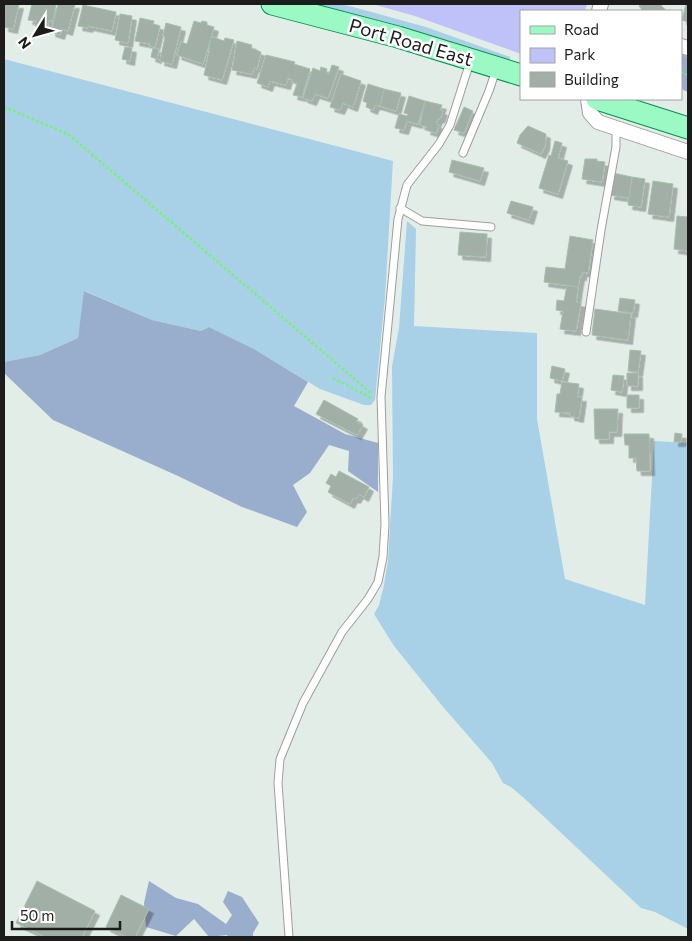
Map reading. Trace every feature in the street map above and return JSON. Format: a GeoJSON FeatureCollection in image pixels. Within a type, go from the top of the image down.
{"type":"FeatureCollection","features":[{"type":"Feature","properties":{"kind":"main road","name":"Port Road East"},"geometry":{"type":"LineString","coordinates":[[272,4],[398,38],[520,75]]}},
{"type":"Feature","properties":{"kind":"main road"},"geometry":{"type":"LineString","coordinates":[[600,100],[688,128]]}},
{"type":"Feature","properties":{"kind":"street"},"geometry":{"type":"LineString","coordinates":[[588,100],[590,113],[598,122],[688,152]]}},
{"type":"Feature","properties":{"kind":"lane"},"geometry":{"type":"LineString","coordinates":[[288,937],[278,783],[280,759],[303,703],[342,632],[368,599],[378,582],[383,557],[385,524],[381,399],[400,208],[407,185],[440,144],[450,125],[471,59]]}},
{"type":"Feature","properties":{"kind":"lane"},"geometry":{"type":"LineString","coordinates":[[463,153],[490,91],[496,68]]}},
{"type":"Feature","properties":{"kind":"lane"},"geometry":{"type":"LineString","coordinates":[[586,332],[598,248],[616,147],[616,129]]}},
{"type":"Feature","properties":{"kind":"lane"},"geometry":{"type":"LineString","coordinates":[[400,208],[422,221],[491,227]]}},
{"type":"Feature","properties":{"kind":"path"},"geometry":{"type":"LineString","coordinates":[[4,107],[68,134],[374,396],[381,399]]}},
{"type":"Feature","properties":{"kind":"path"},"geometry":{"type":"LineString","coordinates":[[333,378],[381,399]]}},
{"type":"Feature","properties":{"kind":"shaded area"},"geometry":{"type":"Polygon","coordinates":[[[306,4],[340,4],[426,27],[510,57],[509,62],[306,4]]]}},
{"type":"Feature","properties":{"kind":"shaded area"},"geometry":{"type":"Polygon","coordinates":[[[682,54],[688,57],[688,92],[682,89],[682,54]]]}},
{"type":"Feature","properties":{"kind":"shaded area"},"geometry":{"type":"Polygon","coordinates":[[[4,59],[393,161],[385,297],[375,400],[371,405],[364,405],[320,389],[254,349],[209,327],[201,331],[152,320],[85,291],[78,338],[40,355],[4,362],[4,59]]]}},
{"type":"Feature","properties":{"kind":"shaded area"},"geometry":{"type":"Polygon","coordinates":[[[407,221],[416,229],[414,326],[537,333],[537,419],[565,579],[645,605],[654,441],[688,443],[688,929],[655,912],[641,908],[524,798],[503,783],[492,763],[394,646],[374,614],[379,605],[388,560],[393,477],[392,366],[399,328],[407,221]]]}},
{"type":"Feature","properties":{"kind":"shaded area"},"geometry":{"type":"Polygon","coordinates":[[[84,291],[152,320],[201,331],[209,327],[254,349],[308,382],[294,406],[345,434],[378,443],[378,492],[348,471],[349,451],[329,445],[310,473],[293,485],[307,512],[297,527],[242,507],[53,420],[5,374],[4,362],[40,355],[78,338],[84,291]]]}},
{"type":"Feature","properties":{"kind":"shaded area"},"geometry":{"type":"Polygon","coordinates":[[[149,881],[176,898],[198,904],[226,924],[232,915],[223,902],[228,891],[242,897],[259,923],[253,933],[253,937],[228,937],[227,935],[209,937],[194,919],[176,936],[146,927],[144,903],[149,881]]]}},
{"type":"Feature","properties":{"kind":"green space"},"geometry":{"type":"Polygon","coordinates":[[[372,4],[587,4],[585,10],[520,10],[520,54],[415,16],[372,4]]]}},
{"type":"Feature","properties":{"kind":"building"},"geometry":{"type":"Polygon","coordinates":[[[4,4],[19,4],[13,29],[4,27],[4,4]]]}},
{"type":"Feature","properties":{"kind":"building"},"geometry":{"type":"Polygon","coordinates":[[[32,4],[56,4],[53,21],[49,20],[47,29],[35,26],[36,21],[28,20],[32,4]]]}},
{"type":"Feature","properties":{"kind":"building"},"geometry":{"type":"Polygon","coordinates":[[[58,4],[75,4],[68,31],[62,29],[60,35],[51,32],[58,4]]]}},
{"type":"Feature","properties":{"kind":"building"},"geometry":{"type":"Polygon","coordinates":[[[642,4],[660,4],[665,10],[642,10],[639,6],[642,4]]]}},
{"type":"Feature","properties":{"kind":"building"},"geometry":{"type":"Polygon","coordinates":[[[686,4],[688,4],[688,22],[682,20],[686,4]]]}},
{"type":"Feature","properties":{"kind":"building"},"geometry":{"type":"Polygon","coordinates":[[[83,5],[116,12],[112,31],[89,26],[88,28],[78,26],[83,5]]]}},
{"type":"Feature","properties":{"kind":"building"},"geometry":{"type":"Polygon","coordinates":[[[120,14],[132,16],[128,43],[115,40],[120,14]]]}},
{"type":"Feature","properties":{"kind":"building"},"geometry":{"type":"Polygon","coordinates":[[[140,18],[154,21],[153,24],[160,26],[155,47],[135,41],[140,18]]]}},
{"type":"Feature","properties":{"kind":"building"},"geometry":{"type":"Polygon","coordinates":[[[194,21],[207,22],[207,25],[214,27],[203,64],[177,55],[181,42],[187,44],[194,21]]]}},
{"type":"Feature","properties":{"kind":"building"},"geometry":{"type":"Polygon","coordinates":[[[166,23],[181,27],[172,64],[160,61],[166,23]]]}},
{"type":"Feature","properties":{"kind":"building"},"geometry":{"type":"Polygon","coordinates":[[[211,38],[224,41],[225,38],[234,40],[222,80],[204,75],[211,38]]]}},
{"type":"Feature","properties":{"kind":"building"},"geometry":{"type":"Polygon","coordinates":[[[237,41],[252,45],[251,48],[261,52],[257,69],[254,68],[252,74],[232,70],[237,41]]]}},
{"type":"Feature","properties":{"kind":"building"},"geometry":{"type":"Polygon","coordinates":[[[125,47],[132,48],[130,61],[122,59],[125,47]]]}},
{"type":"Feature","properties":{"kind":"building"},"geometry":{"type":"Polygon","coordinates":[[[153,48],[159,49],[157,59],[151,57],[153,48]]]}},
{"type":"Feature","properties":{"kind":"building"},"geometry":{"type":"Polygon","coordinates":[[[266,55],[295,62],[294,64],[310,69],[302,97],[293,95],[297,84],[288,78],[286,85],[270,81],[268,87],[257,83],[266,55]]]}},
{"type":"Feature","properties":{"kind":"building"},"geometry":{"type":"Polygon","coordinates":[[[332,65],[339,67],[328,98],[315,94],[312,101],[303,98],[313,68],[320,71],[321,67],[327,69],[326,73],[329,74],[332,65]]]}},
{"type":"Feature","properties":{"kind":"building"},"geometry":{"type":"Polygon","coordinates":[[[341,74],[361,81],[353,107],[343,103],[340,110],[330,107],[341,74]]]}},
{"type":"Feature","properties":{"kind":"building"},"geometry":{"type":"Polygon","coordinates":[[[368,84],[384,89],[380,106],[375,105],[373,110],[366,107],[367,103],[363,101],[368,84]]]}},
{"type":"Feature","properties":{"kind":"building"},"geometry":{"type":"Polygon","coordinates":[[[384,89],[401,93],[396,111],[380,106],[384,89]]]}},
{"type":"Feature","properties":{"kind":"building"},"geometry":{"type":"Polygon","coordinates":[[[409,96],[425,101],[418,124],[407,121],[404,130],[395,128],[399,114],[407,116],[408,114],[404,113],[409,96]]]}},
{"type":"Feature","properties":{"kind":"building"},"geometry":{"type":"Polygon","coordinates":[[[425,101],[442,105],[440,110],[443,111],[436,124],[439,125],[436,133],[426,130],[427,127],[420,125],[425,101]]]}},
{"type":"Feature","properties":{"kind":"building"},"geometry":{"type":"Polygon","coordinates":[[[464,107],[473,111],[464,133],[454,130],[464,107]]]}},
{"type":"Feature","properties":{"kind":"building"},"geometry":{"type":"Polygon","coordinates":[[[528,126],[546,134],[545,146],[541,154],[517,143],[520,135],[528,126]]]}},
{"type":"Feature","properties":{"kind":"building"},"geometry":{"type":"Polygon","coordinates":[[[555,141],[562,143],[558,158],[568,161],[558,194],[539,188],[555,141]]]}},
{"type":"Feature","properties":{"kind":"building"},"geometry":{"type":"Polygon","coordinates":[[[585,159],[597,159],[597,161],[605,162],[602,182],[582,179],[585,159]]]}},
{"type":"Feature","properties":{"kind":"building"},"geometry":{"type":"Polygon","coordinates":[[[452,160],[484,168],[480,181],[449,172],[452,160]]]}},
{"type":"Feature","properties":{"kind":"building"},"geometry":{"type":"Polygon","coordinates":[[[613,173],[632,177],[629,198],[610,195],[613,173]]]}},
{"type":"Feature","properties":{"kind":"building"},"geometry":{"type":"Polygon","coordinates":[[[632,177],[645,179],[641,207],[628,205],[632,177]]]}},
{"type":"Feature","properties":{"kind":"building"},"geometry":{"type":"Polygon","coordinates":[[[653,181],[673,184],[669,217],[648,214],[653,181]]]}},
{"type":"Feature","properties":{"kind":"building"},"geometry":{"type":"Polygon","coordinates":[[[511,201],[533,207],[529,220],[507,213],[511,201]]]}},
{"type":"Feature","properties":{"kind":"building"},"geometry":{"type":"Polygon","coordinates":[[[677,216],[688,217],[688,251],[674,249],[677,216]]]}},
{"type":"Feature","properties":{"kind":"building"},"geometry":{"type":"Polygon","coordinates":[[[460,232],[487,234],[486,257],[458,255],[460,232]]]}},
{"type":"Feature","properties":{"kind":"building"},"geometry":{"type":"Polygon","coordinates":[[[570,236],[593,240],[588,273],[582,272],[578,287],[544,282],[546,267],[565,269],[570,236]]]}},
{"type":"Feature","properties":{"kind":"building"},"geometry":{"type":"Polygon","coordinates":[[[567,285],[578,287],[576,302],[581,303],[576,331],[560,329],[563,311],[556,310],[557,300],[564,301],[567,285]]]}},
{"type":"Feature","properties":{"kind":"building"},"geometry":{"type":"Polygon","coordinates":[[[620,298],[635,300],[633,313],[618,311],[620,298]]]}},
{"type":"Feature","properties":{"kind":"building"},"geometry":{"type":"Polygon","coordinates":[[[595,309],[631,314],[628,340],[592,335],[595,309]]]}},
{"type":"Feature","properties":{"kind":"building"},"geometry":{"type":"Polygon","coordinates":[[[630,350],[641,351],[638,372],[628,371],[630,350]]]}},
{"type":"Feature","properties":{"kind":"building"},"geometry":{"type":"Polygon","coordinates":[[[552,366],[565,369],[562,381],[550,378],[552,366]]]}},
{"type":"Feature","properties":{"kind":"building"},"geometry":{"type":"Polygon","coordinates":[[[627,373],[638,373],[638,386],[627,386],[627,373]]]}},
{"type":"Feature","properties":{"kind":"building"},"geometry":{"type":"Polygon","coordinates":[[[613,375],[624,376],[622,392],[611,390],[613,375]]]}},
{"type":"Feature","properties":{"kind":"building"},"geometry":{"type":"Polygon","coordinates":[[[562,382],[579,384],[577,397],[582,397],[579,418],[570,416],[570,413],[555,412],[557,394],[560,394],[562,382]]]}},
{"type":"Feature","properties":{"kind":"building"},"geometry":{"type":"Polygon","coordinates":[[[627,395],[639,395],[639,408],[627,408],[627,395]]]}},
{"type":"Feature","properties":{"kind":"building"},"geometry":{"type":"Polygon","coordinates":[[[324,400],[358,419],[356,421],[363,425],[357,435],[316,414],[324,400]]]}},
{"type":"Feature","properties":{"kind":"building"},"geometry":{"type":"Polygon","coordinates":[[[594,409],[618,409],[617,432],[609,432],[609,439],[595,439],[594,409]]]}},
{"type":"Feature","properties":{"kind":"building"},"geometry":{"type":"Polygon","coordinates":[[[675,433],[682,434],[681,442],[674,442],[675,433]]]}},
{"type":"Feature","properties":{"kind":"building"},"geometry":{"type":"Polygon","coordinates":[[[624,434],[649,434],[650,471],[637,471],[636,458],[629,458],[629,445],[625,445],[624,434]]]}},
{"type":"Feature","properties":{"kind":"building"},"geometry":{"type":"Polygon","coordinates":[[[339,471],[369,487],[364,497],[359,494],[356,499],[353,498],[350,504],[328,492],[331,486],[326,483],[331,474],[336,477],[339,471]]]}},
{"type":"Feature","properties":{"kind":"building"},"geometry":{"type":"Polygon","coordinates":[[[37,881],[95,911],[82,937],[45,937],[16,923],[37,881]]]}},
{"type":"Feature","properties":{"kind":"building"},"geometry":{"type":"Polygon","coordinates":[[[121,895],[149,909],[135,937],[127,937],[106,927],[121,895]]]}}]}
